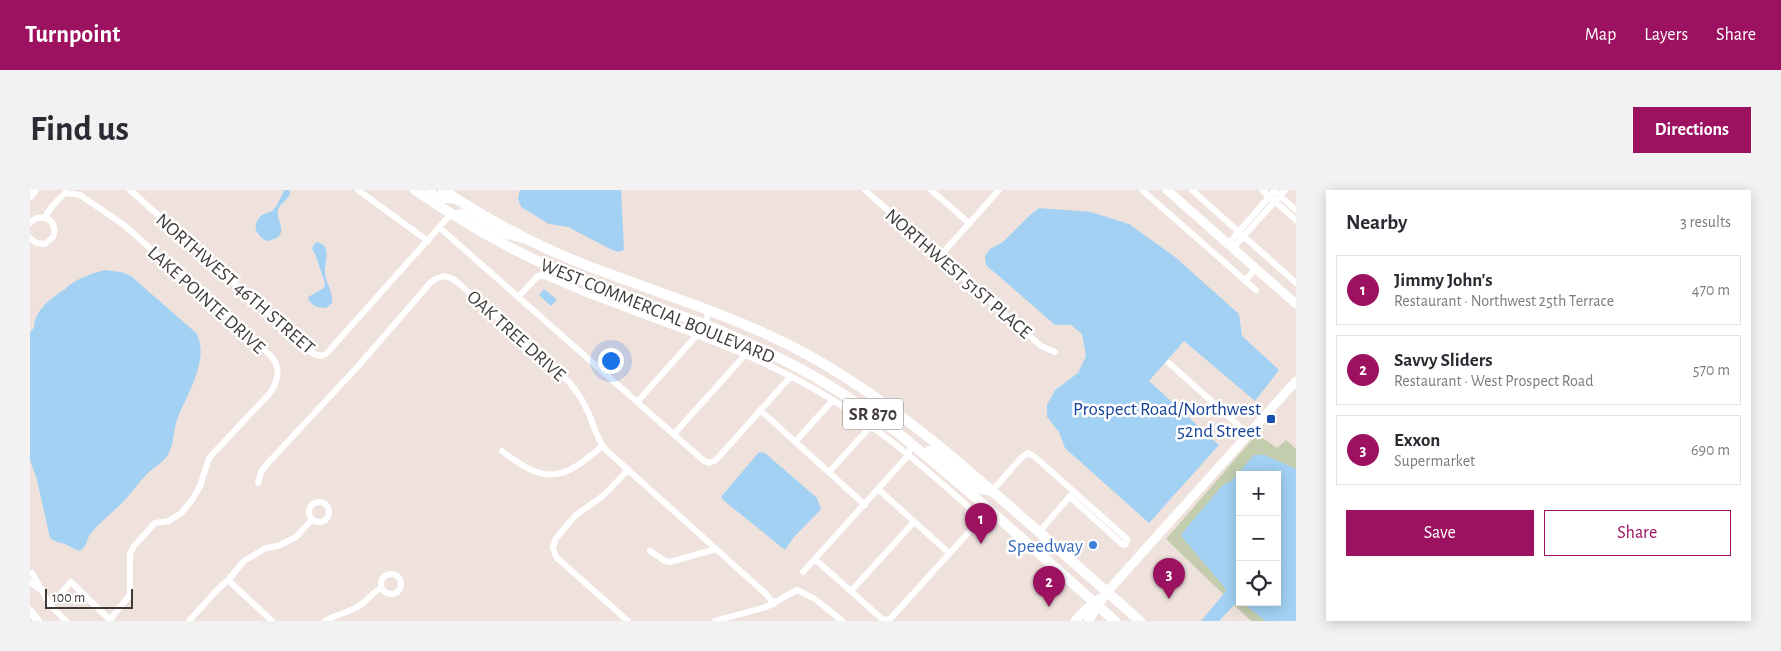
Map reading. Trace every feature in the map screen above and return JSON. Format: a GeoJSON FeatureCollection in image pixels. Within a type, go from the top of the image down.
{"type":"FeatureCollection","features":[{"type":"Feature","properties":{"kind":"main road"},"geometry":{"type":"LineString","coordinates":[[30,195],[34,190]]}},
{"type":"Feature","properties":{"kind":"main road","name":"WEST COMMERCIAL BOULEVARD"},"geometry":{"type":"LineString","coordinates":[[416,190],[488,236],[550,267],[706,325],[764,351],[815,377],[880,418],[912,443],[1115,621]]}},
{"type":"Feature","properties":{"kind":"main road","name":"WEST COMMERCIAL BOULEVARD"},"geometry":{"type":"LineString","coordinates":[[443,190],[487,218],[540,245],[581,264],[752,327],[792,346],[854,382],[910,420],[1140,621]]}},
{"type":"Feature","properties":{"kind":"main road"},"geometry":{"type":"LineString","coordinates":[[1167,190],[1296,304]]}},
{"type":"Feature","properties":{"kind":"main road"},"geometry":{"type":"LineString","coordinates":[[1075,621],[1096,604],[1296,382]]}},
{"type":"Feature","properties":{"kind":"main road"},"geometry":{"type":"LineString","coordinates":[[912,443],[940,456],[978,488],[992,490]]}},
{"type":"Feature","properties":{"kind":"main road"},"geometry":{"type":"LineString","coordinates":[[1088,621],[1096,604]]}},
{"type":"Feature","properties":{"kind":"street","name":"NORTHWEST 46TH STREET"},"geometry":{"type":"LineString","coordinates":[[130,190],[314,354],[321,356],[326,354],[428,241]]}},
{"type":"Feature","properties":{"kind":"street"},"geometry":{"type":"LineString","coordinates":[[358,190],[428,241],[451,214]]}},
{"type":"Feature","properties":{"kind":"street","name":"WEST COMMERCIAL BOULEVARD"},"geometry":{"type":"LineString","coordinates":[[429,190],[445,200],[460,201]]}},
{"type":"Feature","properties":{"kind":"street","name":"NORTHWEST 51ST PLACE"},"geometry":{"type":"LineString","coordinates":[[865,190],[1041,346],[1055,352]]}},
{"type":"Feature","properties":{"kind":"street"},"geometry":{"type":"LineString","coordinates":[[931,190],[969,224]]}},
{"type":"Feature","properties":{"kind":"street"},"geometry":{"type":"LineString","coordinates":[[940,256],[999,190]]}},
{"type":"Feature","properties":{"kind":"street"},"geometry":{"type":"LineString","coordinates":[[1142,190],[1256,290]]}},
{"type":"Feature","properties":{"kind":"street"},"geometry":{"type":"LineString","coordinates":[[1192,190],[1296,282]]}},
{"type":"Feature","properties":{"kind":"street"},"geometry":{"type":"LineString","coordinates":[[1262,190],[1296,220]]}},
{"type":"Feature","properties":{"kind":"street"},"geometry":{"type":"LineString","coordinates":[[1231,246],[1278,191],[1296,210]]}},
{"type":"Feature","properties":{"kind":"street","name":"LAKE POINTE DRIVE"},"geometry":{"type":"LineString","coordinates":[[44,218],[65,193],[80,195],[96,205],[124,225],[270,355],[276,362],[278,374],[276,384],[271,392],[209,458],[200,486],[192,500],[181,513],[169,521],[155,524],[134,546],[130,554],[130,595],[109,620]]}},
{"type":"Feature","properties":{"kind":"street","name":"WEST COMMERCIAL BOULEVARD"},"geometry":{"type":"LineString","coordinates":[[451,214],[463,212],[503,235],[540,245]]}},
{"type":"Feature","properties":{"kind":"street"},"geometry":{"type":"LineString","coordinates":[[30,223],[33,217],[44,218],[53,224],[55,229],[53,237],[45,244],[36,243],[30,239]]}},
{"type":"Feature","properties":{"kind":"street"},"geometry":{"type":"LineString","coordinates":[[440,228],[704,461],[709,463],[716,460],[791,376]]}},
{"type":"Feature","properties":{"kind":"street"},"geometry":{"type":"LineString","coordinates":[[1245,281],[1256,268]]}},
{"type":"Feature","properties":{"kind":"street"},"geometry":{"type":"LineString","coordinates":[[518,297],[541,275],[697,335],[791,376],[832,400],[870,426],[908,455],[981,518]]}},
{"type":"Feature","properties":{"kind":"street","name":"OAK TREE DRIVE"},"geometry":{"type":"LineString","coordinates":[[258,483],[261,472],[267,464],[360,364],[431,282],[436,278],[444,276],[456,281],[566,378],[585,405],[602,446],[766,594],[774,604]]}},
{"type":"Feature","properties":{"kind":"street"},"geometry":{"type":"LineString","coordinates":[[637,402],[706,325],[708,310]]}},
{"type":"Feature","properties":{"kind":"street"},"geometry":{"type":"LineString","coordinates":[[674,434],[745,355]]}},
{"type":"Feature","properties":{"kind":"street"},"geometry":{"type":"LineString","coordinates":[[1169,363],[1249,435]]}},
{"type":"Feature","properties":{"kind":"street"},"geometry":{"type":"LineString","coordinates":[[795,442],[832,400]]}},
{"type":"Feature","properties":{"kind":"street"},"geometry":{"type":"LineString","coordinates":[[760,410],[865,505]]}},
{"type":"Feature","properties":{"kind":"street"},"geometry":{"type":"LineString","coordinates":[[829,472],[870,426]]}},
{"type":"Feature","properties":{"kind":"street"},"geometry":{"type":"LineString","coordinates":[[803,572],[816,560],[908,455],[912,443]]}},
{"type":"Feature","properties":{"kind":"street"},"geometry":{"type":"LineString","coordinates":[[502,451],[527,468],[542,474],[553,475],[574,468],[602,446]]}},
{"type":"Feature","properties":{"kind":"street"},"geometry":{"type":"LineString","coordinates":[[992,490],[1028,453],[1035,457],[1072,495],[1122,544],[1126,544],[1127,538],[1072,495]]}},
{"type":"Feature","properties":{"kind":"street"},"geometry":{"type":"LineString","coordinates":[[628,470],[603,496],[576,514],[556,538],[553,547],[554,554],[558,559],[628,621]]}},
{"type":"Feature","properties":{"kind":"street"},"geometry":{"type":"LineString","coordinates":[[878,489],[949,553]]}},
{"type":"Feature","properties":{"kind":"street"},"geometry":{"type":"LineString","coordinates":[[1039,532],[1072,495]]}},
{"type":"Feature","properties":{"kind":"street"},"geometry":{"type":"LineString","coordinates":[[816,560],[882,619],[887,620],[891,618],[981,518],[985,506]]}},
{"type":"Feature","properties":{"kind":"street"},"geometry":{"type":"LineString","coordinates":[[189,621],[244,561],[266,548],[278,546],[296,537],[312,520]]}},
{"type":"Feature","properties":{"kind":"street"},"geometry":{"type":"LineString","coordinates":[[851,591],[914,522]]}},
{"type":"Feature","properties":{"kind":"street"},"geometry":{"type":"LineString","coordinates":[[650,551],[670,562],[716,549]]}},
{"type":"Feature","properties":{"kind":"street"},"geometry":{"type":"LineString","coordinates":[[31,576],[50,605],[66,621]]}},
{"type":"Feature","properties":{"kind":"street"},"geometry":{"type":"LineString","coordinates":[[228,580],[272,621]]}},
{"type":"Feature","properties":{"kind":"street"},"geometry":{"type":"LineString","coordinates":[[50,605],[71,582],[109,620]]}},
{"type":"Feature","properties":{"kind":"street"},"geometry":{"type":"LineString","coordinates":[[326,621],[333,615],[357,607],[381,588]]}},
{"type":"Feature","properties":{"kind":"street"},"geometry":{"type":"LineString","coordinates":[[714,621],[774,604],[797,590],[815,599],[842,621]]}},
{"type":"Feature","properties":{"kind":"street"},"geometry":{"type":"LineString","coordinates":[[30,611],[38,621]]}},
{"type":"Feature","properties":{"kind":"green space"},"geometry":{"type":"Polygon","coordinates":[[[1257,434],[1277,448],[1286,440],[1296,449],[1296,621],[1251,621],[1166,539],[1257,434]]]}},
{"type":"Feature","properties":{"kind":"water"},"geometry":{"type":"Polygon","coordinates":[[[284,190],[289,190],[290,194],[278,210],[281,232],[275,239],[267,241],[256,230],[256,223],[262,215],[274,209],[284,190]]]}},
{"type":"Feature","properties":{"kind":"water"},"geometry":{"type":"Polygon","coordinates":[[[520,190],[621,190],[624,250],[619,252],[612,250],[568,227],[549,224],[521,207],[518,198],[520,190]]]}},
{"type":"Feature","properties":{"kind":"water"},"geometry":{"type":"Polygon","coordinates":[[[1039,208],[1091,212],[1129,224],[1175,257],[1239,314],[1242,336],[1279,370],[1255,401],[1184,341],[1149,381],[1219,445],[1149,523],[1065,448],[1059,432],[1047,417],[1047,405],[1055,390],[1078,373],[1086,356],[1082,334],[1071,325],[1055,325],[986,265],[985,256],[990,249],[1003,242],[1039,208]]]}},
{"type":"Feature","properties":{"kind":"water"},"geometry":{"type":"Polygon","coordinates":[[[317,242],[325,247],[327,255],[325,272],[332,303],[326,308],[314,306],[308,297],[324,288],[325,283],[312,249],[317,242]]]}},
{"type":"Feature","properties":{"kind":"water"},"geometry":{"type":"Polygon","coordinates":[[[105,270],[121,272],[131,276],[196,333],[200,343],[201,354],[196,377],[177,420],[172,444],[167,456],[95,528],[80,551],[50,538],[37,480],[30,460],[30,332],[34,328],[40,311],[53,298],[68,286],[90,274],[105,270]]]}},
{"type":"Feature","properties":{"kind":"water"},"geometry":{"type":"Polygon","coordinates":[[[544,289],[557,300],[551,306],[539,295],[544,289]]]}},
{"type":"Feature","properties":{"kind":"water"},"geometry":{"type":"Polygon","coordinates":[[[759,452],[765,453],[817,498],[821,509],[794,537],[785,550],[721,497],[759,452]]]}},
{"type":"Feature","properties":{"kind":"water"},"geometry":{"type":"Polygon","coordinates":[[[1254,455],[1265,455],[1296,469],[1296,621],[1266,621],[1246,606],[1281,606],[1281,471],[1240,471],[1254,455]]]}},
{"type":"Feature","properties":{"kind":"water"},"geometry":{"type":"Polygon","coordinates":[[[1236,475],[1236,603],[1219,621],[1201,621],[1226,589],[1182,537],[1182,533],[1222,486],[1236,475]]]}},
{"type":"Feature","properties":{"kind":"place","name":"Prospect Road/Northwest 52nd Street"},"geometry":{"type":"Point","coordinates":[1271,419]}},
{"type":"Feature","properties":{"kind":"place","name":"Jimmy John's"},"geometry":{"type":"Point","coordinates":[981,544]}},
{"type":"Feature","properties":{"kind":"place","name":"Speedway"},"geometry":{"type":"Point","coordinates":[1093,545]}},
{"type":"Feature","properties":{"kind":"place","name":"Exxon"},"geometry":{"type":"Point","coordinates":[1169,599]}},
{"type":"Feature","properties":{"kind":"place","name":"Savvy Sliders"},"geometry":{"type":"Point","coordinates":[1049,607]}}]}
